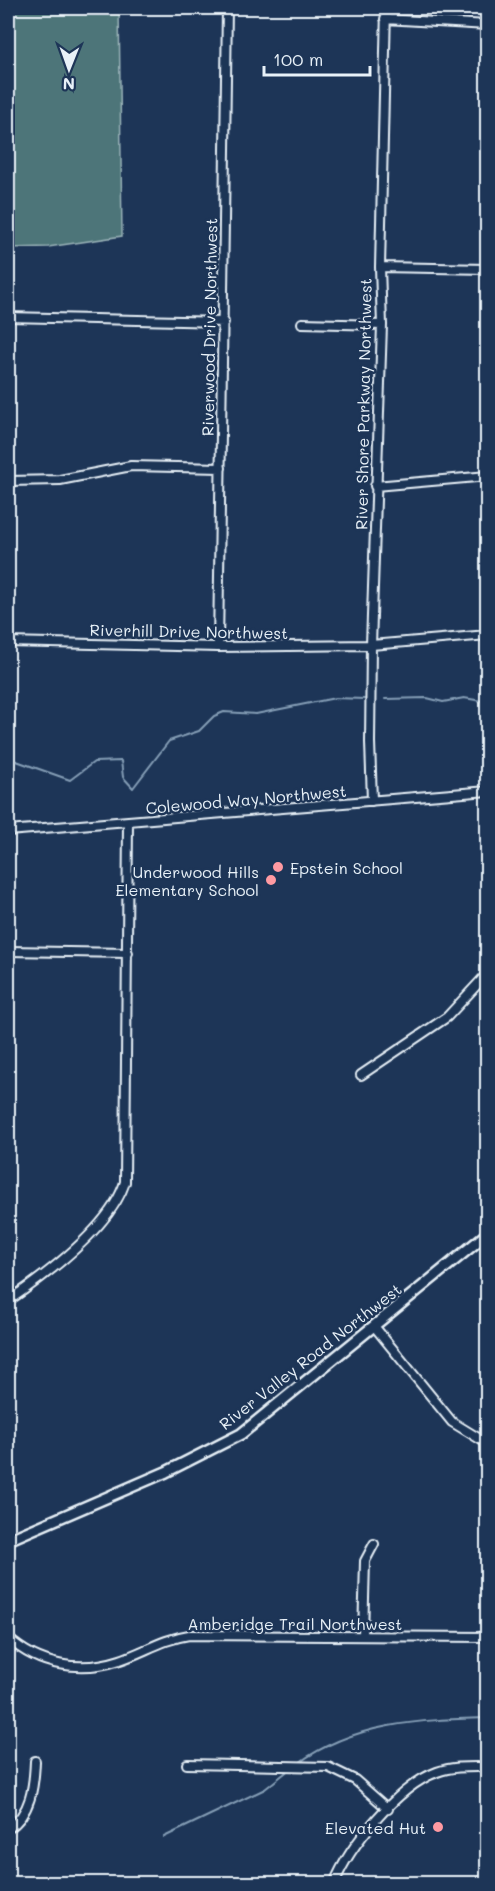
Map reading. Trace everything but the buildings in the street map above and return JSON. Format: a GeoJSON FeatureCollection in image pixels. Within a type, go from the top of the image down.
{"type":"FeatureCollection","features":[{"type":"Feature","properties":{"kind":"street","name":"Riverwood Drive Northwest"},"geometry":{"type":"LineString","coordinates":[[218,647],[227,8]]}},
{"type":"Feature","properties":{"kind":"street","name":"River Shore Parkway Northwest"},"geometry":{"type":"LineString","coordinates":[[372,801],[371,645],[382,325],[380,267],[386,8]]}},
{"type":"Feature","properties":{"kind":"street"},"geometry":{"type":"LineString","coordinates":[[386,19],[488,25]]}},
{"type":"Feature","properties":{"kind":"street"},"geometry":{"type":"LineString","coordinates":[[380,267],[488,269]]}},
{"type":"Feature","properties":{"kind":"street"},"geometry":{"type":"LineString","coordinates":[[8,317],[224,322]]}},
{"type":"Feature","properties":{"kind":"street"},"geometry":{"type":"LineString","coordinates":[[302,323],[382,325]]}},
{"type":"Feature","properties":{"kind":"street"},"geometry":{"type":"LineString","coordinates":[[8,481],[60,480],[131,466],[221,468]]}},
{"type":"Feature","properties":{"kind":"street"},"geometry":{"type":"LineString","coordinates":[[375,486],[488,476]]}},
{"type":"Feature","properties":{"kind":"street"},"geometry":{"type":"LineString","coordinates":[[371,645],[488,635]]}},
{"type":"Feature","properties":{"kind":"street","name":"Riverhill Drive Northwest"},"geometry":{"type":"LineString","coordinates":[[8,642],[218,647],[371,645]]}},
{"type":"Feature","properties":{"kind":"street","name":"Colewood Way Northwest"},"geometry":{"type":"LineString","coordinates":[[8,831],[128,823],[488,791]]}},
{"type":"Feature","properties":{"kind":"street"},"geometry":{"type":"LineString","coordinates":[[8,1301],[56,1265],[111,1211],[122,1194],[127,1170],[128,823]]}},
{"type":"Feature","properties":{"kind":"street"},"geometry":{"type":"LineString","coordinates":[[8,951],[128,953]]}},
{"type":"Feature","properties":{"kind":"street"},"geometry":{"type":"LineString","coordinates":[[361,1075],[447,1017],[488,974]]}},
{"type":"Feature","properties":{"kind":"street","name":"River Valley Road Northwest"},"geometry":{"type":"LineString","coordinates":[[8,1540],[166,1472],[241,1434],[488,1233]]}},
{"type":"Feature","properties":{"kind":"street"},"geometry":{"type":"LineString","coordinates":[[374,1326],[447,1417],[462,1431],[488,1444]]}},
{"type":"Feature","properties":{"kind":"street"},"geometry":{"type":"LineString","coordinates":[[363,1636],[364,1561],[374,1544]]}},
{"type":"Feature","properties":{"kind":"street","name":"Amberidge Trail Northwest"},"geometry":{"type":"LineString","coordinates":[[8,1638],[28,1654],[44,1661],[83,1667],[122,1659],[160,1642],[189,1635],[488,1637]]}},
{"type":"Feature","properties":{"kind":"street"},"geometry":{"type":"LineString","coordinates":[[8,1829],[26,1810],[33,1793],[35,1761]]}},
{"type":"Feature","properties":{"kind":"street"},"geometry":{"type":"LineString","coordinates":[[187,1764],[328,1767],[355,1780],[388,1809]]}},
{"type":"Feature","properties":{"kind":"street"},"geometry":{"type":"LineString","coordinates":[[334,1884],[354,1846],[412,1786],[434,1773],[458,1767],[488,1767]]}},
{"type":"Feature","properties":{"kind":"green space"},"geometry":{"type":"Polygon","coordinates":[[[8,8],[119,8],[122,236],[48,247],[8,248],[8,8]]]}},
{"type":"Feature","properties":{"kind":"waterway"},"geometry":{"type":"LineString","coordinates":[[8,758],[70,780],[94,762],[121,761],[123,777],[133,788],[169,741],[199,731],[214,716],[224,712],[256,714],[335,698],[364,699]]}},
{"type":"Feature","properties":{"kind":"waterway"},"geometry":{"type":"LineString","coordinates":[[385,699],[427,698],[443,702],[464,698],[488,702]]}},
{"type":"Feature","properties":{"kind":"waterway"},"geometry":{"type":"LineString","coordinates":[[297,1764],[342,1739],[388,1726],[437,1720],[488,1718]]}},
{"type":"Feature","properties":{"kind":"waterway"},"geometry":{"type":"LineString","coordinates":[[164,1837],[265,1789],[290,1769]]}},
{"type":"Feature","properties":{"kind":"place","name":"Epstein School"},"geometry":{"type":"Point","coordinates":[278,867]}},
{"type":"Feature","properties":{"kind":"place","name":"Underwood Hills Elementary School"},"geometry":{"type":"Point","coordinates":[271,880]}},
{"type":"Feature","properties":{"kind":"place","name":"Elevated Hut"},"geometry":{"type":"Point","coordinates":[438,1827]}}]}
